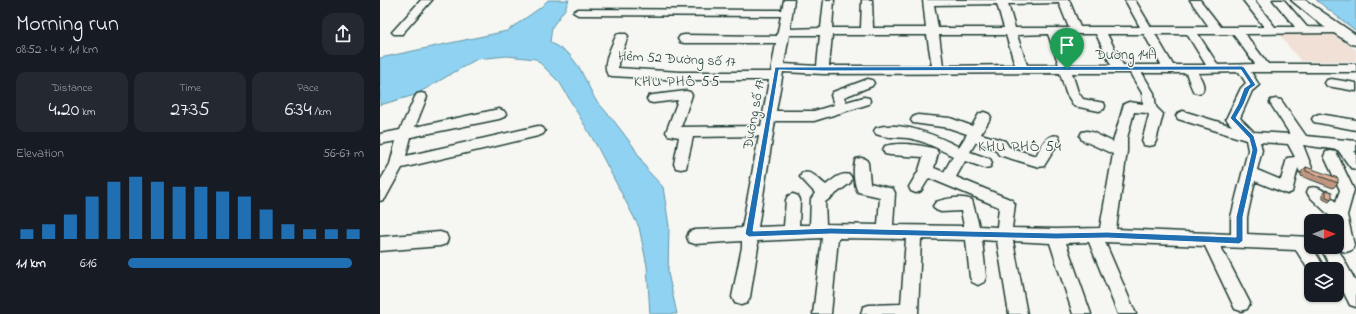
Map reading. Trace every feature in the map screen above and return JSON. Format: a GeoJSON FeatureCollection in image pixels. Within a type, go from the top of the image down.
{"type":"FeatureCollection","features":[{"type":"Feature","properties":{"kind":"main road"},"geometry":{"type":"LineString","coordinates":[[1297,0],[1337,30],[1356,41]]}},
{"type":"Feature","properties":{"kind":"street"},"geometry":{"type":"LineString","coordinates":[[398,32],[427,0]]}},
{"type":"Feature","properties":{"kind":"street"},"geometry":{"type":"LineString","coordinates":[[823,70],[829,0]]}},
{"type":"Feature","properties":{"kind":"street"},"geometry":{"type":"LineString","coordinates":[[867,0],[867,32]]}},
{"type":"Feature","properties":{"kind":"street"},"geometry":{"type":"LineString","coordinates":[[1002,0],[1022,69]]}},
{"type":"Feature","properties":{"kind":"street"},"geometry":{"type":"LineString","coordinates":[[938,69],[928,1],[1063,0],[1076,31]]}},
{"type":"Feature","properties":{"kind":"street"},"geometry":{"type":"LineString","coordinates":[[1130,0],[1168,68]]}},
{"type":"Feature","properties":{"kind":"street"},"geometry":{"type":"LineString","coordinates":[[1196,0],[1217,30]]}},
{"type":"Feature","properties":{"kind":"street"},"geometry":{"type":"LineString","coordinates":[[1248,0],[1272,30]]}},
{"type":"Feature","properties":{"kind":"street"},"geometry":{"type":"LineString","coordinates":[[1278,0],[1304,30]]}},
{"type":"Feature","properties":{"kind":"street"},"geometry":{"type":"LineString","coordinates":[[578,12],[787,6]]}},
{"type":"Feature","properties":{"kind":"street","name":"Đường số 17"},"geometry":{"type":"LineString","coordinates":[[741,297],[750,247],[749,234],[787,6]]}},
{"type":"Feature","properties":{"kind":"street"},"geometry":{"type":"LineString","coordinates":[[1190,30],[1214,68]]}},
{"type":"Feature","properties":{"kind":"street"},"geometry":{"type":"LineString","coordinates":[[1236,30],[1264,68]]}},
{"type":"Feature","properties":{"kind":"street"},"geometry":{"type":"LineString","coordinates":[[684,39],[783,36],[826,32],[1337,30]]}},
{"type":"Feature","properties":{"kind":"street"},"geometry":{"type":"LineString","coordinates":[[1052,31],[1066,69],[1072,93],[1079,103],[1099,106]]}},
{"type":"Feature","properties":{"kind":"street"},"geometry":{"type":"LineString","coordinates":[[1100,31],[1118,69]]}},
{"type":"Feature","properties":{"kind":"street","name":"Hẻm 52 Đường số 17"},"geometry":{"type":"LineString","coordinates":[[622,36],[612,63],[612,72],[680,76],[776,72]]}},
{"type":"Feature","properties":{"kind":"street"},"geometry":{"type":"LineString","coordinates":[[1134,68],[1148,93],[1150,109]]}},
{"type":"Feature","properties":{"kind":"street"},"geometry":{"type":"LineString","coordinates":[[1190,68],[1197,82],[1198,89]]}},
{"type":"Feature","properties":{"kind":"street"},"geometry":{"type":"LineString","coordinates":[[1239,241],[1239,217],[1255,150],[1252,137],[1233,118],[1241,104],[1247,88],[1253,85],[1242,68]]}},
{"type":"Feature","properties":{"kind":"street","name":"Đường 14A"},"geometry":{"type":"LineString","coordinates":[[776,72],[938,69],[1356,68]]}},
{"type":"Feature","properties":{"kind":"street"},"geometry":{"type":"LineString","coordinates":[[840,107],[837,95],[868,83]]}},
{"type":"Feature","properties":{"kind":"street"},"geometry":{"type":"LineString","coordinates":[[1332,83],[1356,87]]}},
{"type":"Feature","properties":{"kind":"street"},"geometry":{"type":"LineString","coordinates":[[653,98],[686,95],[672,132],[766,131]]}},
{"type":"Feature","properties":{"kind":"street"},"geometry":{"type":"LineString","coordinates":[[380,195],[397,164],[405,134],[421,97]]}},
{"type":"Feature","properties":{"kind":"street"},"geometry":{"type":"LineString","coordinates":[[769,116],[814,116],[864,101]]}},
{"type":"Feature","properties":{"kind":"street"},"geometry":{"type":"LineString","coordinates":[[1249,174],[1286,188],[1299,165],[1300,152],[1296,139],[1276,103]]}},
{"type":"Feature","properties":{"kind":"street"},"geometry":{"type":"LineString","coordinates":[[1127,314],[1101,235],[1129,107],[1150,109],[1156,114],[1149,141]]}},
{"type":"Feature","properties":{"kind":"street"},"geometry":{"type":"LineString","coordinates":[[380,139],[499,114]]}},
{"type":"Feature","properties":{"kind":"street"},"geometry":{"type":"LineString","coordinates":[[1183,116],[1252,137],[1296,139],[1356,146]]}},
{"type":"Feature","properties":{"kind":"street"},"geometry":{"type":"LineString","coordinates":[[947,179],[984,117]]}},
{"type":"Feature","properties":{"kind":"street"},"geometry":{"type":"LineString","coordinates":[[1319,119],[1356,125]]}},
{"type":"Feature","properties":{"kind":"street"},"geometry":{"type":"LineString","coordinates":[[918,120],[950,123],[1000,145],[1004,151],[1040,162],[1053,140]]}},
{"type":"Feature","properties":{"kind":"street"},"geometry":{"type":"LineString","coordinates":[[397,164],[538,131]]}},
{"type":"Feature","properties":{"kind":"street"},"geometry":{"type":"LineString","coordinates":[[881,131],[908,133],[929,138],[985,163]]}},
{"type":"Feature","properties":{"kind":"street"},"geometry":{"type":"LineString","coordinates":[[681,164],[687,132]]}},
{"type":"Feature","properties":{"kind":"street"},"geometry":{"type":"LineString","coordinates":[[1087,136],[1121,141]]}},
{"type":"Feature","properties":{"kind":"street"},"geometry":{"type":"LineString","coordinates":[[1342,145],[1356,164]]}},
{"type":"Feature","properties":{"kind":"street"},"geometry":{"type":"LineString","coordinates":[[890,150],[912,150],[931,153],[926,171],[916,187]]}},
{"type":"Feature","properties":{"kind":"street"},"geometry":{"type":"LineString","coordinates":[[1331,156],[1347,190],[1339,214]]}},
{"type":"Feature","properties":{"kind":"street"},"geometry":{"type":"LineString","coordinates":[[861,163],[863,188],[888,193],[885,232]]}},
{"type":"Feature","properties":{"kind":"street"},"geometry":{"type":"LineString","coordinates":[[926,171],[1007,204],[1004,234],[1018,314]]}},
{"type":"Feature","properties":{"kind":"street"},"geometry":{"type":"LineString","coordinates":[[807,177],[825,194]]}},
{"type":"Feature","properties":{"kind":"street"},"geometry":{"type":"LineString","coordinates":[[822,314],[825,231],[818,199],[845,179]]}},
{"type":"Feature","properties":{"kind":"street"},"geometry":{"type":"LineString","coordinates":[[1314,192],[1338,214]]}},
{"type":"Feature","properties":{"kind":"street"},"geometry":{"type":"LineString","coordinates":[[791,231],[793,200]]}},
{"type":"Feature","properties":{"kind":"street"},"geometry":{"type":"LineString","coordinates":[[941,206],[967,204],[973,233],[978,277]]}},
{"type":"Feature","properties":{"kind":"street"},"geometry":{"type":"LineString","coordinates":[[695,237],[791,231],[914,232],[1056,236],[1101,235],[1304,244]]}},
{"type":"Feature","properties":{"kind":"street"},"geometry":{"type":"LineString","coordinates":[[869,313],[909,313],[914,232]]}},
{"type":"Feature","properties":{"kind":"street"},"geometry":{"type":"LineString","coordinates":[[1056,236],[1082,314]]}},
{"type":"Feature","properties":{"kind":"street"},"geometry":{"type":"LineString","coordinates":[[380,244],[440,239]]}},
{"type":"Feature","properties":{"kind":"street"},"geometry":{"type":"LineString","coordinates":[[1210,240],[1241,303]]}},
{"type":"Feature","properties":{"kind":"street"},"geometry":{"type":"LineString","coordinates":[[1332,254],[1356,299]]}},
{"type":"Feature","properties":{"kind":"shaded area"},"geometry":{"type":"Polygon","coordinates":[[[1276,31],[1328,31],[1356,50],[1356,61],[1301,61],[1276,31]]]}},
{"type":"Feature","properties":{"kind":"water"},"geometry":{"type":"Polygon","coordinates":[[[548,0],[569,0],[565,9],[552,27],[550,42],[569,54],[579,67],[595,99],[633,146],[648,171],[663,187],[669,226],[668,273],[677,314],[650,314],[647,266],[639,227],[598,148],[560,83],[536,59],[507,56],[477,59],[415,95],[380,105],[380,58],[507,31],[540,8],[548,0]]]}},
{"type":"Feature","properties":{"kind":"water"},"geometry":{"type":"Polygon","coordinates":[[[1316,0],[1356,0],[1356,31],[1316,0]]]}},
{"type":"Feature","properties":{"kind":"building"},"geometry":{"type":"Polygon","coordinates":[[[1306,167],[1338,178],[1338,183],[1306,171],[1306,167]]]}},
{"type":"Feature","properties":{"kind":"building"},"geometry":{"type":"Polygon","coordinates":[[[1326,190],[1332,192],[1332,199],[1326,197],[1326,190]]]}},
{"type":"Feature","properties":{"kind":"district","name":"KHU PHỐ 55"},"geometry":{"type":"Point","coordinates":[677,81]}},
{"type":"Feature","properties":{"kind":"district","name":"KHU PHỐ 54"},"geometry":{"type":"Point","coordinates":[1020,146]}},
{"type":"Feature","properties":{"kind":"route"},"geometry":{"type":"LineString","coordinates":[[777,68],[823,70],[1067,69],[1242,68],[1253,85],[1247,88],[1241,104],[1233,118],[1252,137],[1255,150],[1239,217],[1239,241],[1107,235],[1056,236],[973,233],[791,231],[749,234],[777,68]]}}]}
